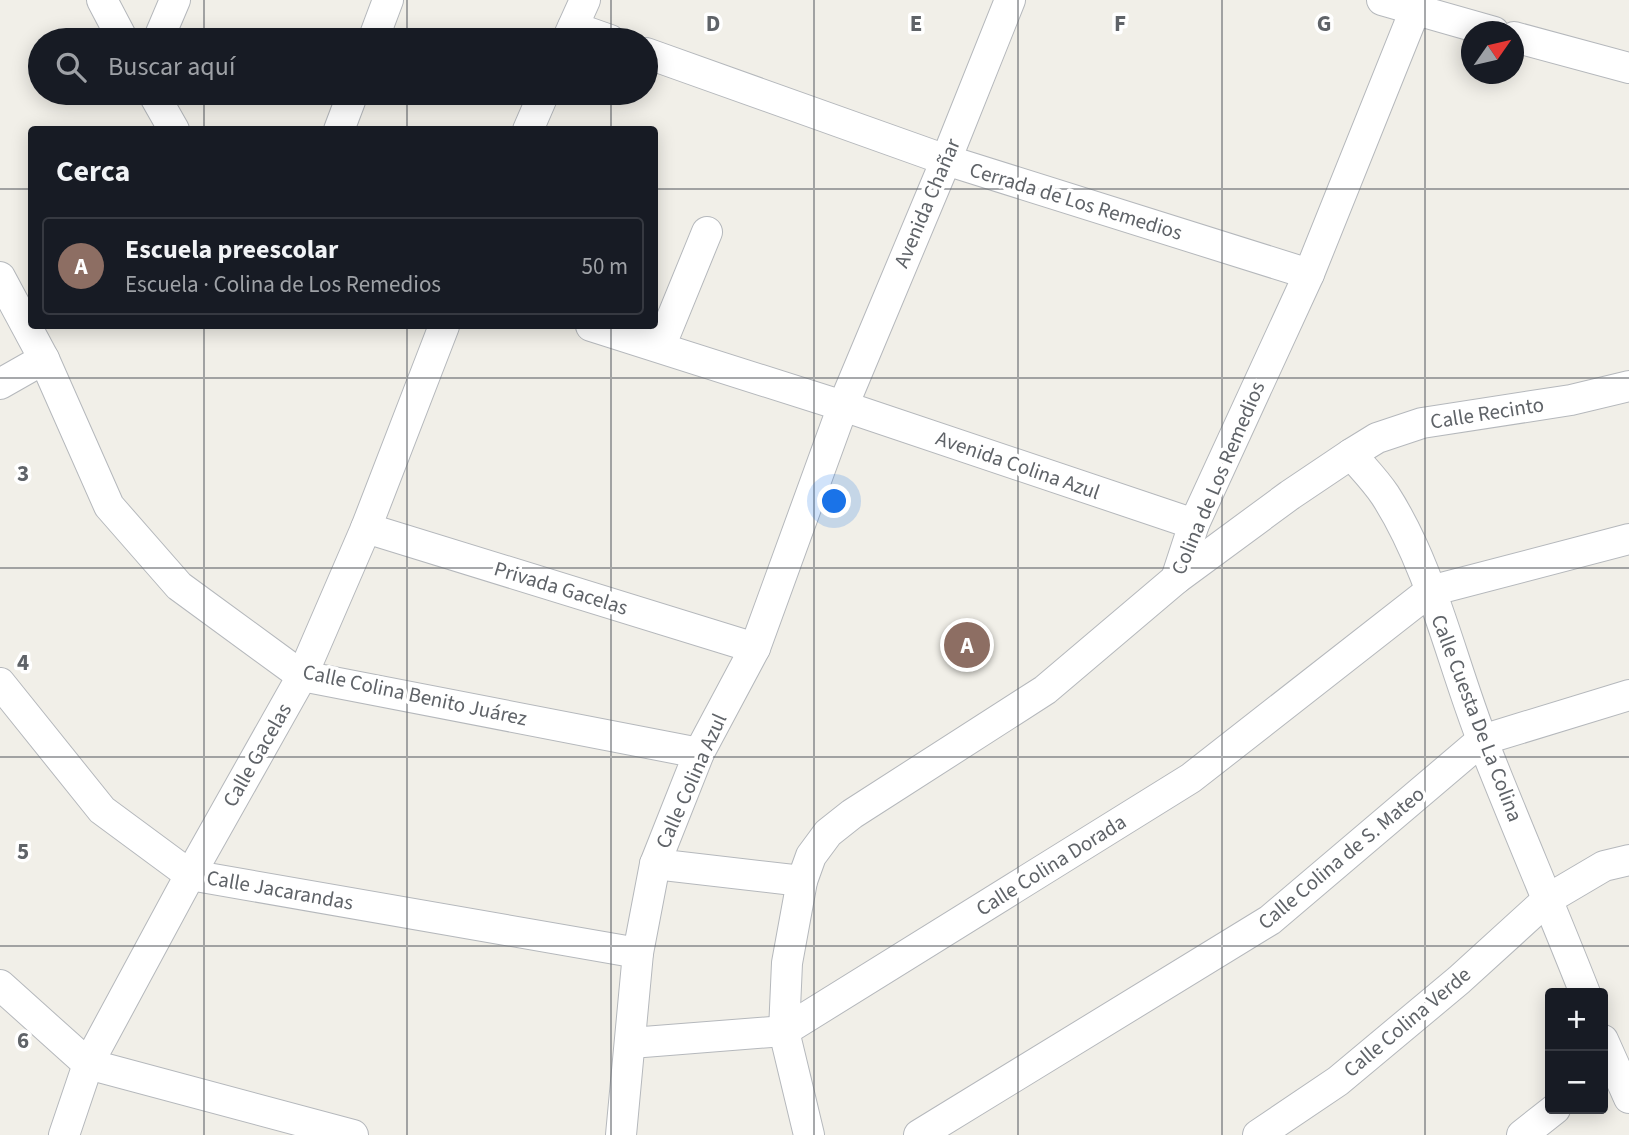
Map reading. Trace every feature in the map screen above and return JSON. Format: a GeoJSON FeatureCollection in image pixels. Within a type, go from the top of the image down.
{"type":"FeatureCollection","features":[{"type":"Feature","properties":{"kind":"street"},"geometry":{"type":"LineString","coordinates":[[102,0],[117,28]]}},
{"type":"Feature","properties":{"kind":"street"},"geometry":{"type":"LineString","coordinates":[[163,28],[174,0]]}},
{"type":"Feature","properties":{"kind":"street"},"geometry":{"type":"LineString","coordinates":[[378,28],[388,0]]}},
{"type":"Feature","properties":{"kind":"street"},"geometry":{"type":"LineString","coordinates":[[573,28],[585,0]]}},
{"type":"Feature","properties":{"kind":"street","name":"Avenida Chañar"},"geometry":{"type":"LineString","coordinates":[[843,406],[1010,0]]}},
{"type":"Feature","properties":{"kind":"street"},"geometry":{"type":"LineString","coordinates":[[1381,0],[1417,5],[1463,21]]}},
{"type":"Feature","properties":{"kind":"street","name":"Colina de Los Remedios"},"geometry":{"type":"LineString","coordinates":[[809,1135],[784,1031],[787,963],[802,881],[811,856],[828,833],[852,814],[1045,690],[1176,579],[1194,524],[1309,274],[1417,5]]}},
{"type":"Feature","properties":{"kind":"street"},"geometry":{"type":"LineString","coordinates":[[1524,40],[1629,68]]}},
{"type":"Feature","properties":{"kind":"street","name":"Cerrada de Los Remedios"},"geometry":{"type":"LineString","coordinates":[[658,57],[946,160],[1309,274]]}},
{"type":"Feature","properties":{"kind":"street"},"geometry":{"type":"LineString","coordinates":[[160,105],[172,126]]}},
{"type":"Feature","properties":{"kind":"street"},"geometry":{"type":"LineString","coordinates":[[341,126],[348,105]]}},
{"type":"Feature","properties":{"kind":"street"},"geometry":{"type":"LineString","coordinates":[[530,126],[539,105]]}},
{"type":"Feature","properties":{"kind":"street"},"geometry":{"type":"LineString","coordinates":[[660,346],[707,232]]}},
{"type":"Feature","properties":{"kind":"street","name":"Calle Colina Benito Juárez"},"geometry":{"type":"LineString","coordinates":[[0,277],[44,359],[109,506],[179,586],[302,676],[699,752]]}},
{"type":"Feature","properties":{"kind":"street","name":"Calle Gacelas"},"geometry":{"type":"LineString","coordinates":[[64,1135],[88,1064],[302,676],[366,528],[443,329]]}},
{"type":"Feature","properties":{"kind":"street","name":"Avenida Colina Azul"},"geometry":{"type":"LineString","coordinates":[[601,329],[843,406],[1194,524]]}},
{"type":"Feature","properties":{"kind":"street"},"geometry":{"type":"LineString","coordinates":[[0,384],[44,359]]}},
{"type":"Feature","properties":{"kind":"street","name":"Calle Recinto"},"geometry":{"type":"LineString","coordinates":[[1176,579],[1290,495],[1377,438],[1422,423],[1571,400],[1629,386]]}},
{"type":"Feature","properties":{"kind":"street","name":"Calle Colina Azul"},"geometry":{"type":"LineString","coordinates":[[621,1135],[638,953],[655,864],[699,752],[755,648],[843,406]]}},
{"type":"Feature","properties":{"kind":"street","name":"Calle Cuesta De La Colina"},"geometry":{"type":"LineString","coordinates":[[1351,454],[1384,494],[1408,538],[1430,591],[1482,740],[1583,988]]}},
{"type":"Feature","properties":{"kind":"street","name":"Privada Gacelas"},"geometry":{"type":"LineString","coordinates":[[366,528],[755,648]]}},
{"type":"Feature","properties":{"kind":"street"},"geometry":{"type":"LineString","coordinates":[[1430,591],[1629,539]]}},
{"type":"Feature","properties":{"kind":"street","name":"Calle Colina Dorada"},"geometry":{"type":"LineString","coordinates":[[631,1043],[784,1031],[1191,778],[1430,591]]}},
{"type":"Feature","properties":{"kind":"street","name":"Calle Jacarandas"},"geometry":{"type":"LineString","coordinates":[[0,683],[102,810],[190,875],[638,953]]}},
{"type":"Feature","properties":{"kind":"street","name":"Calle Colina de S. Mateo"},"geometry":{"type":"LineString","coordinates":[[919,1135],[1270,920],[1482,740],[1629,695]]}},
{"type":"Feature","properties":{"kind":"street","name":"Calle Colina Verde"},"geometry":{"type":"LineString","coordinates":[[1258,1135],[1338,1081],[1459,980],[1548,899],[1604,866],[1629,860]]}},
{"type":"Feature","properties":{"kind":"street"},"geometry":{"type":"LineString","coordinates":[[655,864],[802,881]]}},
{"type":"Feature","properties":{"kind":"street"},"geometry":{"type":"LineString","coordinates":[[0,985],[88,1064],[353,1135]]}},
{"type":"Feature","properties":{"kind":"street"},"geometry":{"type":"LineString","coordinates":[[1610,1046],[1629,1098]]}},
{"type":"Feature","properties":{"kind":"street"},"geometry":{"type":"LineString","coordinates":[[1522,1135],[1549,1114]]}},
{"type":"Feature","properties":{"kind":"place","name":"Escuela preescolar"},"geometry":{"type":"Point","coordinates":[967,645]}}]}
